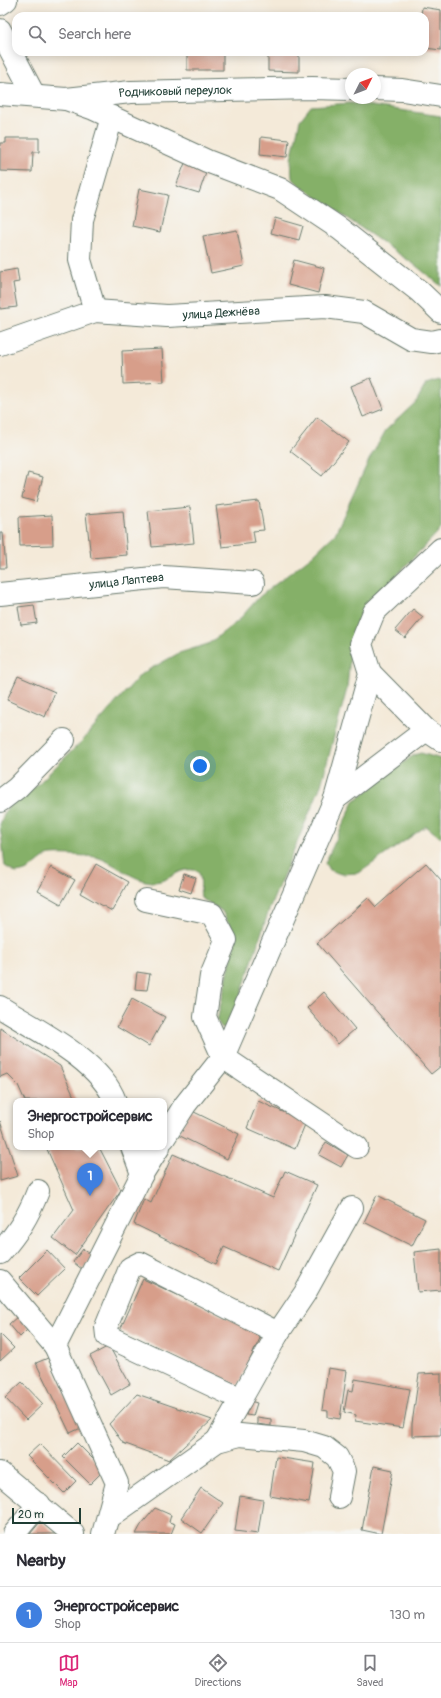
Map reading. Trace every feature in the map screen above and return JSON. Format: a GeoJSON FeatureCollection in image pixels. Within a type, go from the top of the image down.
{"type":"FeatureCollection","features":[{"type":"Feature","properties":{"kind":"street"},"geometry":{"type":"LineString","coordinates":[[0,4],[6,0]]}},
{"type":"Feature","properties":{"kind":"street"},"geometry":{"type":"LineString","coordinates":[[0,30],[12,53]]}},
{"type":"Feature","properties":{"kind":"street"},"geometry":{"type":"LineString","coordinates":[[14,56],[34,95]]}},
{"type":"Feature","properties":{"kind":"street","name":"Родниковый переулок"},"geometry":{"type":"LineString","coordinates":[[0,94],[34,95],[66,99],[131,92],[312,88],[345,89]]}},
{"type":"Feature","properties":{"kind":"street"},"geometry":{"type":"LineString","coordinates":[[381,89],[402,90],[441,96]]}},
{"type":"Feature","properties":{"kind":"street"},"geometry":{"type":"LineString","coordinates":[[66,99],[112,117],[207,161],[280,189],[340,229],[419,290],[441,312]]}},
{"type":"Feature","properties":{"kind":"street"},"geometry":{"type":"LineString","coordinates":[[95,311],[80,260],[82,220],[112,117]]}},
{"type":"Feature","properties":{"kind":"street","name":"улица Дежнёва"},"geometry":{"type":"LineString","coordinates":[[0,344],[95,311],[167,316],[325,307],[364,312],[411,339],[432,342],[441,340]]}},
{"type":"Feature","properties":{"kind":"street"},"geometry":{"type":"LineString","coordinates":[[335,799],[434,735],[370,673],[361,644],[374,612],[441,549]]}},
{"type":"Feature","properties":{"kind":"street","name":"улица Лаптева"},"geometry":{"type":"LineString","coordinates":[[0,594],[164,577],[253,583]]}},
{"type":"Feature","properties":{"kind":"street"},"geometry":{"type":"LineString","coordinates":[[167,1133],[185,1105],[223,1057],[335,799],[370,673]]}},
{"type":"Feature","properties":{"kind":"street"},"geometry":{"type":"LineString","coordinates":[[0,801],[17,788],[64,740]]}},
{"type":"Feature","properties":{"kind":"street"},"geometry":{"type":"LineString","coordinates":[[146,900],[212,914],[226,940],[211,976],[205,1016],[223,1057],[357,1147]]}},
{"type":"Feature","properties":{"kind":"street"},"geometry":{"type":"LineString","coordinates":[[0,1007],[84,1060],[111,1091],[114,1098]]}},
{"type":"Feature","properties":{"kind":"street"},"geometry":{"type":"LineString","coordinates":[[133,1150],[142,1174]]}},
{"type":"Feature","properties":{"kind":"street"},"geometry":{"type":"LineString","coordinates":[[55,1346],[142,1174],[157,1150]]}},
{"type":"Feature","properties":{"kind":"street"},"geometry":{"type":"LineString","coordinates":[[0,1253],[18,1233],[30,1213],[38,1191]]}},
{"type":"Feature","properties":{"kind":"street"},"geometry":{"type":"LineString","coordinates":[[106,1526],[217,1441],[278,1333],[305,1293],[352,1208]]}},
{"type":"Feature","properties":{"kind":"street"},"geometry":{"type":"LineString","coordinates":[[241,1399],[107,1336],[106,1327],[130,1268],[140,1263],[278,1333]]}},
{"type":"Feature","properties":{"kind":"street"},"geometry":{"type":"LineString","coordinates":[[0,1280],[55,1346],[117,1483],[106,1526]]}},
{"type":"Feature","properties":{"kind":"street"},"geometry":{"type":"LineString","coordinates":[[217,1441],[240,1435],[304,1441],[324,1447],[337,1457],[344,1471],[339,1497]]}},
{"type":"Feature","properties":{"kind":"street"},"geometry":{"type":"LineString","coordinates":[[0,1473],[74,1534]]}},
{"type":"Feature","properties":{"kind":"street"},"geometry":{"type":"LineString","coordinates":[[14,1534],[39,1504]]}},
{"type":"Feature","properties":{"kind":"green space"},"geometry":{"type":"Polygon","coordinates":[[[358,104],[441,116],[441,286],[415,265],[300,186],[292,178],[291,159],[300,120],[311,106],[358,104]]]}},
{"type":"Feature","properties":{"kind":"green space"},"geometry":{"type":"Polygon","coordinates":[[[438,380],[441,381],[441,529],[365,608],[351,645],[347,689],[321,785],[270,907],[233,1019],[228,1027],[222,1028],[217,1021],[236,938],[222,911],[201,898],[200,878],[198,871],[185,870],[165,879],[152,882],[137,878],[103,859],[96,857],[51,855],[47,856],[29,869],[16,873],[5,866],[0,825],[5,811],[10,805],[36,786],[83,740],[141,674],[179,653],[208,644],[238,621],[259,597],[312,556],[335,534],[369,460],[386,430],[416,402],[426,384],[438,380]]]}},
{"type":"Feature","properties":{"kind":"green space"},"geometry":{"type":"Polygon","coordinates":[[[421,753],[441,759],[441,838],[426,826],[359,873],[341,874],[329,870],[325,863],[354,801],[414,755],[421,753]]]}},
{"type":"Feature","properties":{"kind":"building"},"geometry":{"type":"Polygon","coordinates":[[[422,7],[441,10],[441,50],[429,48],[429,12],[421,12],[422,7]]]}},
{"type":"Feature","properties":{"kind":"building"},"geometry":{"type":"Polygon","coordinates":[[[187,56],[223,56],[223,70],[187,70],[187,56]]]}},
{"type":"Feature","properties":{"kind":"building"},"geometry":{"type":"Polygon","coordinates":[[[268,56],[299,56],[299,72],[268,71],[268,56]]]}},
{"type":"Feature","properties":{"kind":"building"},"geometry":{"type":"Polygon","coordinates":[[[261,137],[289,140],[287,157],[260,154],[261,137]]]}},
{"type":"Feature","properties":{"kind":"building"},"geometry":{"type":"Polygon","coordinates":[[[6,138],[39,138],[39,152],[33,152],[32,172],[0,171],[0,143],[6,143],[6,138]]]}},
{"type":"Feature","properties":{"kind":"building"},"geometry":{"type":"Polygon","coordinates":[[[185,163],[207,170],[199,193],[176,186],[185,163]]]}},
{"type":"Feature","properties":{"kind":"building"},"geometry":{"type":"Polygon","coordinates":[[[139,189],[168,195],[160,232],[132,226],[139,189]]]}},
{"type":"Feature","properties":{"kind":"building"},"geometry":{"type":"Polygon","coordinates":[[[275,218],[303,226],[299,240],[271,233],[275,218]]]}},
{"type":"Feature","properties":{"kind":"building"},"geometry":{"type":"Polygon","coordinates":[[[237,230],[244,266],[211,273],[203,236],[237,230]]]}},
{"type":"Feature","properties":{"kind":"building"},"geometry":{"type":"Polygon","coordinates":[[[294,260],[324,268],[318,293],[288,285],[294,260]]]}},
{"type":"Feature","properties":{"kind":"building"},"geometry":{"type":"Polygon","coordinates":[[[17,269],[19,282],[13,283],[17,307],[0,309],[0,272],[17,269]]]}},
{"type":"Feature","properties":{"kind":"building"},"geometry":{"type":"Polygon","coordinates":[[[162,349],[164,382],[123,384],[122,351],[162,349]]]}},
{"type":"Feature","properties":{"kind":"building"},"geometry":{"type":"Polygon","coordinates":[[[371,378],[383,409],[363,417],[351,386],[371,378]]]}},
{"type":"Feature","properties":{"kind":"building"},"geometry":{"type":"Polygon","coordinates":[[[317,417],[349,442],[322,476],[290,451],[317,417]]]}},
{"type":"Feature","properties":{"kind":"building"},"geometry":{"type":"Polygon","coordinates":[[[28,473],[43,477],[36,502],[22,498],[28,473]]]}},
{"type":"Feature","properties":{"kind":"building"},"geometry":{"type":"Polygon","coordinates":[[[259,501],[264,530],[253,531],[255,543],[222,547],[216,506],[259,501]]]}},
{"type":"Feature","properties":{"kind":"building"},"geometry":{"type":"Polygon","coordinates":[[[190,507],[194,543],[152,547],[148,511],[190,507]]]}},
{"type":"Feature","properties":{"kind":"building"},"geometry":{"type":"Polygon","coordinates":[[[123,511],[127,555],[91,558],[86,514],[123,511]]]}},
{"type":"Feature","properties":{"kind":"building"},"geometry":{"type":"Polygon","coordinates":[[[52,515],[53,545],[20,546],[19,517],[52,515]]]}},
{"type":"Feature","properties":{"kind":"building"},"geometry":{"type":"Polygon","coordinates":[[[0,533],[3,533],[6,568],[0,568],[0,533]]]}},
{"type":"Feature","properties":{"kind":"building"},"geometry":{"type":"Polygon","coordinates":[[[34,605],[37,623],[21,625],[18,607],[34,605]]]}},
{"type":"Feature","properties":{"kind":"building"},"geometry":{"type":"Polygon","coordinates":[[[413,609],[423,617],[405,638],[395,630],[413,609]]]}},
{"type":"Feature","properties":{"kind":"building"},"geometry":{"type":"Polygon","coordinates":[[[18,676],[55,692],[45,717],[7,700],[18,676]]]}},
{"type":"Feature","properties":{"kind":"building"},"geometry":{"type":"Polygon","coordinates":[[[426,863],[441,880],[441,1066],[431,1074],[317,943],[368,898],[376,907],[426,863]]]}},
{"type":"Feature","properties":{"kind":"building"},"geometry":{"type":"Polygon","coordinates":[[[96,864],[128,882],[112,911],[80,893],[96,864]]]}},
{"type":"Feature","properties":{"kind":"building"},"geometry":{"type":"Polygon","coordinates":[[[51,867],[75,880],[61,904],[38,891],[51,867]]]}},
{"type":"Feature","properties":{"kind":"building"},"geometry":{"type":"Polygon","coordinates":[[[184,874],[196,878],[191,893],[179,889],[184,874]]]}},
{"type":"Feature","properties":{"kind":"building"},"geometry":{"type":"Polygon","coordinates":[[[137,972],[150,974],[147,990],[135,989],[137,972]]]}},
{"type":"Feature","properties":{"kind":"building"},"geometry":{"type":"Polygon","coordinates":[[[324,992],[355,1029],[338,1044],[307,1008],[324,992]]]}},
{"type":"Feature","properties":{"kind":"building"},"geometry":{"type":"Polygon","coordinates":[[[132,999],[165,1017],[149,1046],[117,1027],[132,999]]]}},
{"type":"Feature","properties":{"kind":"building"},"geometry":{"type":"Polygon","coordinates":[[[0,1028],[60,1066],[75,1098],[24,1098],[18,1085],[7,1074],[0,1077],[0,1028]]]}},
{"type":"Feature","properties":{"kind":"building"},"geometry":{"type":"Polygon","coordinates":[[[258,1101],[306,1122],[295,1149],[247,1128],[258,1101]]]}},
{"type":"Feature","properties":{"kind":"building"},"geometry":{"type":"Polygon","coordinates":[[[190,1110],[239,1134],[227,1159],[178,1135],[190,1110]]]}},
{"type":"Feature","properties":{"kind":"building"},"geometry":{"type":"Polygon","coordinates":[[[0,1121],[18,1176],[0,1181],[0,1121]]]}},
{"type":"Feature","properties":{"kind":"building"},"geometry":{"type":"Polygon","coordinates":[[[326,1142],[348,1155],[341,1167],[319,1155],[326,1142]]]}},
{"type":"Feature","properties":{"kind":"building"},"geometry":{"type":"Polygon","coordinates":[[[47,1150],[101,1150],[121,1190],[75,1255],[53,1238],[74,1210],[47,1150]]]}},
{"type":"Feature","properties":{"kind":"building"},"geometry":{"type":"Polygon","coordinates":[[[173,1154],[273,1198],[285,1171],[317,1185],[278,1271],[224,1247],[216,1264],[134,1224],[144,1199],[151,1203],[173,1154]]]}},
{"type":"Feature","properties":{"kind":"building"},"geometry":{"type":"Polygon","coordinates":[[[377,1195],[425,1219],[412,1246],[364,1222],[377,1195]]]}},
{"type":"Feature","properties":{"kind":"building"},"geometry":{"type":"Polygon","coordinates":[[[83,1249],[93,1256],[83,1270],[73,1262],[83,1249]]]}},
{"type":"Feature","properties":{"kind":"building"},"geometry":{"type":"Polygon","coordinates":[[[441,1249],[441,1290],[418,1292],[414,1252],[441,1249]]]}},
{"type":"Feature","properties":{"kind":"building"},"geometry":{"type":"Polygon","coordinates":[[[47,1250],[65,1269],[37,1296],[19,1278],[47,1250]]]}},
{"type":"Feature","properties":{"kind":"building"},"geometry":{"type":"Polygon","coordinates":[[[143,1279],[262,1334],[238,1385],[120,1330],[143,1279]]]}},
{"type":"Feature","properties":{"kind":"building"},"geometry":{"type":"Polygon","coordinates":[[[18,1316],[29,1328],[20,1337],[9,1324],[18,1316]]]}},
{"type":"Feature","properties":{"kind":"building"},"geometry":{"type":"Polygon","coordinates":[[[0,1334],[14,1348],[0,1361],[0,1334]]]}},
{"type":"Feature","properties":{"kind":"building"},"geometry":{"type":"Polygon","coordinates":[[[109,1346],[130,1384],[111,1395],[90,1356],[109,1346]]]}},
{"type":"Feature","properties":{"kind":"building"},"geometry":{"type":"Polygon","coordinates":[[[48,1358],[81,1428],[70,1433],[36,1363],[48,1358]]]}},
{"type":"Feature","properties":{"kind":"building"},"geometry":{"type":"Polygon","coordinates":[[[328,1368],[347,1371],[340,1419],[328,1417],[328,1411],[322,1410],[328,1368]]]}},
{"type":"Feature","properties":{"kind":"building"},"geometry":{"type":"Polygon","coordinates":[[[441,1373],[441,1435],[412,1436],[412,1424],[419,1374],[441,1373]]]}},
{"type":"Feature","properties":{"kind":"building"},"geometry":{"type":"Polygon","coordinates":[[[355,1379],[410,1389],[403,1428],[355,1421],[356,1415],[344,1412],[348,1390],[353,1391],[355,1379]]]}},
{"type":"Feature","properties":{"kind":"building"},"geometry":{"type":"Polygon","coordinates":[[[22,1382],[43,1404],[26,1420],[5,1398],[22,1382]]]}},
{"type":"Feature","properties":{"kind":"building"},"geometry":{"type":"Polygon","coordinates":[[[137,1394],[212,1420],[169,1460],[123,1443],[109,1424],[137,1394]]]}},
{"type":"Feature","properties":{"kind":"building"},"geometry":{"type":"Polygon","coordinates":[[[250,1401],[257,1403],[253,1416],[246,1415],[250,1401]]]}},
{"type":"Feature","properties":{"kind":"building"},"geometry":{"type":"Polygon","coordinates":[[[257,1417],[271,1419],[271,1426],[257,1424],[257,1417]]]}},
{"type":"Feature","properties":{"kind":"building"},"geometry":{"type":"Polygon","coordinates":[[[77,1443],[104,1470],[90,1484],[63,1457],[77,1443]]]}},
{"type":"Feature","properties":{"kind":"building"},"geometry":{"type":"Polygon","coordinates":[[[40,1444],[76,1481],[64,1493],[27,1456],[40,1444]]]}},
{"type":"Feature","properties":{"kind":"building"},"geometry":{"type":"Polygon","coordinates":[[[276,1457],[315,1463],[309,1503],[270,1496],[276,1457]]]}},
{"type":"Feature","properties":{"kind":"building"},"geometry":{"type":"Polygon","coordinates":[[[374,1466],[393,1470],[381,1534],[362,1530],[374,1466]]]}},
{"type":"Feature","properties":{"kind":"building"},"geometry":{"type":"Polygon","coordinates":[[[201,1488],[223,1503],[202,1533],[181,1518],[201,1488]]]}},
{"type":"Feature","properties":{"kind":"building"},"geometry":{"type":"Polygon","coordinates":[[[240,1496],[263,1500],[258,1534],[235,1531],[240,1496]]]}},
{"type":"Feature","properties":{"kind":"building"},"geometry":{"type":"Polygon","coordinates":[[[155,1508],[171,1515],[169,1522],[175,1524],[171,1534],[136,1534],[141,1525],[155,1508]]]}},
{"type":"Feature","properties":{"kind":"building"},"geometry":{"type":"Polygon","coordinates":[[[41,1521],[56,1534],[30,1534],[41,1521]]]}},
{"type":"Feature","properties":{"kind":"place","name":"Энергостройсервис"},"geometry":{"type":"Point","coordinates":[90,1196]}}]}
